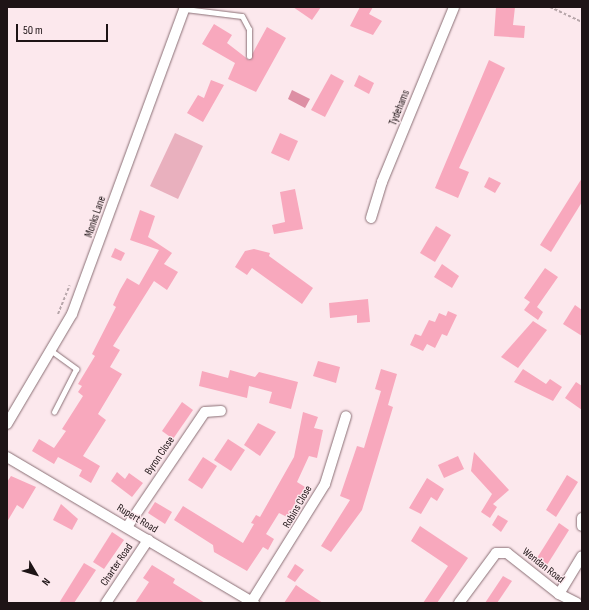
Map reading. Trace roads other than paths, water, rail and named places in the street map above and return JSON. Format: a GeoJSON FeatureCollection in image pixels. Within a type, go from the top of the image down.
{"type":"FeatureCollection","features":[{"type":"Feature","properties":{"kind":"street","name":"Tydehams"},"geometry":{"type":"LineString","coordinates":[[371,218],[382,182],[454,7]]}},
{"type":"Feature","properties":{"kind":"street","name":"Monks Lane"},"geometry":{"type":"LineString","coordinates":[[7,424],[53,352],[92,264],[185,8]]}},
{"type":"Feature","properties":{"kind":"street","name":"Byron Close"},"geometry":{"type":"LineString","coordinates":[[126,527],[205,412],[221,411]]}},
{"type":"Feature","properties":{"kind":"street","name":"Robins Close"},"geometry":{"type":"LineString","coordinates":[[253,602],[325,484],[346,416]]}},
{"type":"Feature","properties":{"kind":"street","name":"Rupert Road"},"geometry":{"type":"LineString","coordinates":[[7,457],[253,602]]}},
{"type":"Feature","properties":{"kind":"street"},"geometry":{"type":"LineString","coordinates":[[582,518],[582,526]]}},
{"type":"Feature","properties":{"kind":"street","name":"Charter Road"},"geometry":{"type":"LineString","coordinates":[[106,603],[148,540]]}},
{"type":"Feature","properties":{"kind":"street","name":"Wendan Road"},"geometry":{"type":"LineString","coordinates":[[459,603],[478,574],[496,553],[507,553],[559,594],[577,603]]}},
{"type":"Feature","properties":{"kind":"street"},"geometry":{"type":"LineString","coordinates":[[559,594],[582,556]]}},
{"type":"Feature","properties":{"kind":"lane"},"geometry":{"type":"LineString","coordinates":[[185,8],[242,16],[249,29],[249,56]]}},
{"type":"Feature","properties":{"kind":"lane"},"geometry":{"type":"LineString","coordinates":[[53,352],[76,369],[54,412]]}}]}
